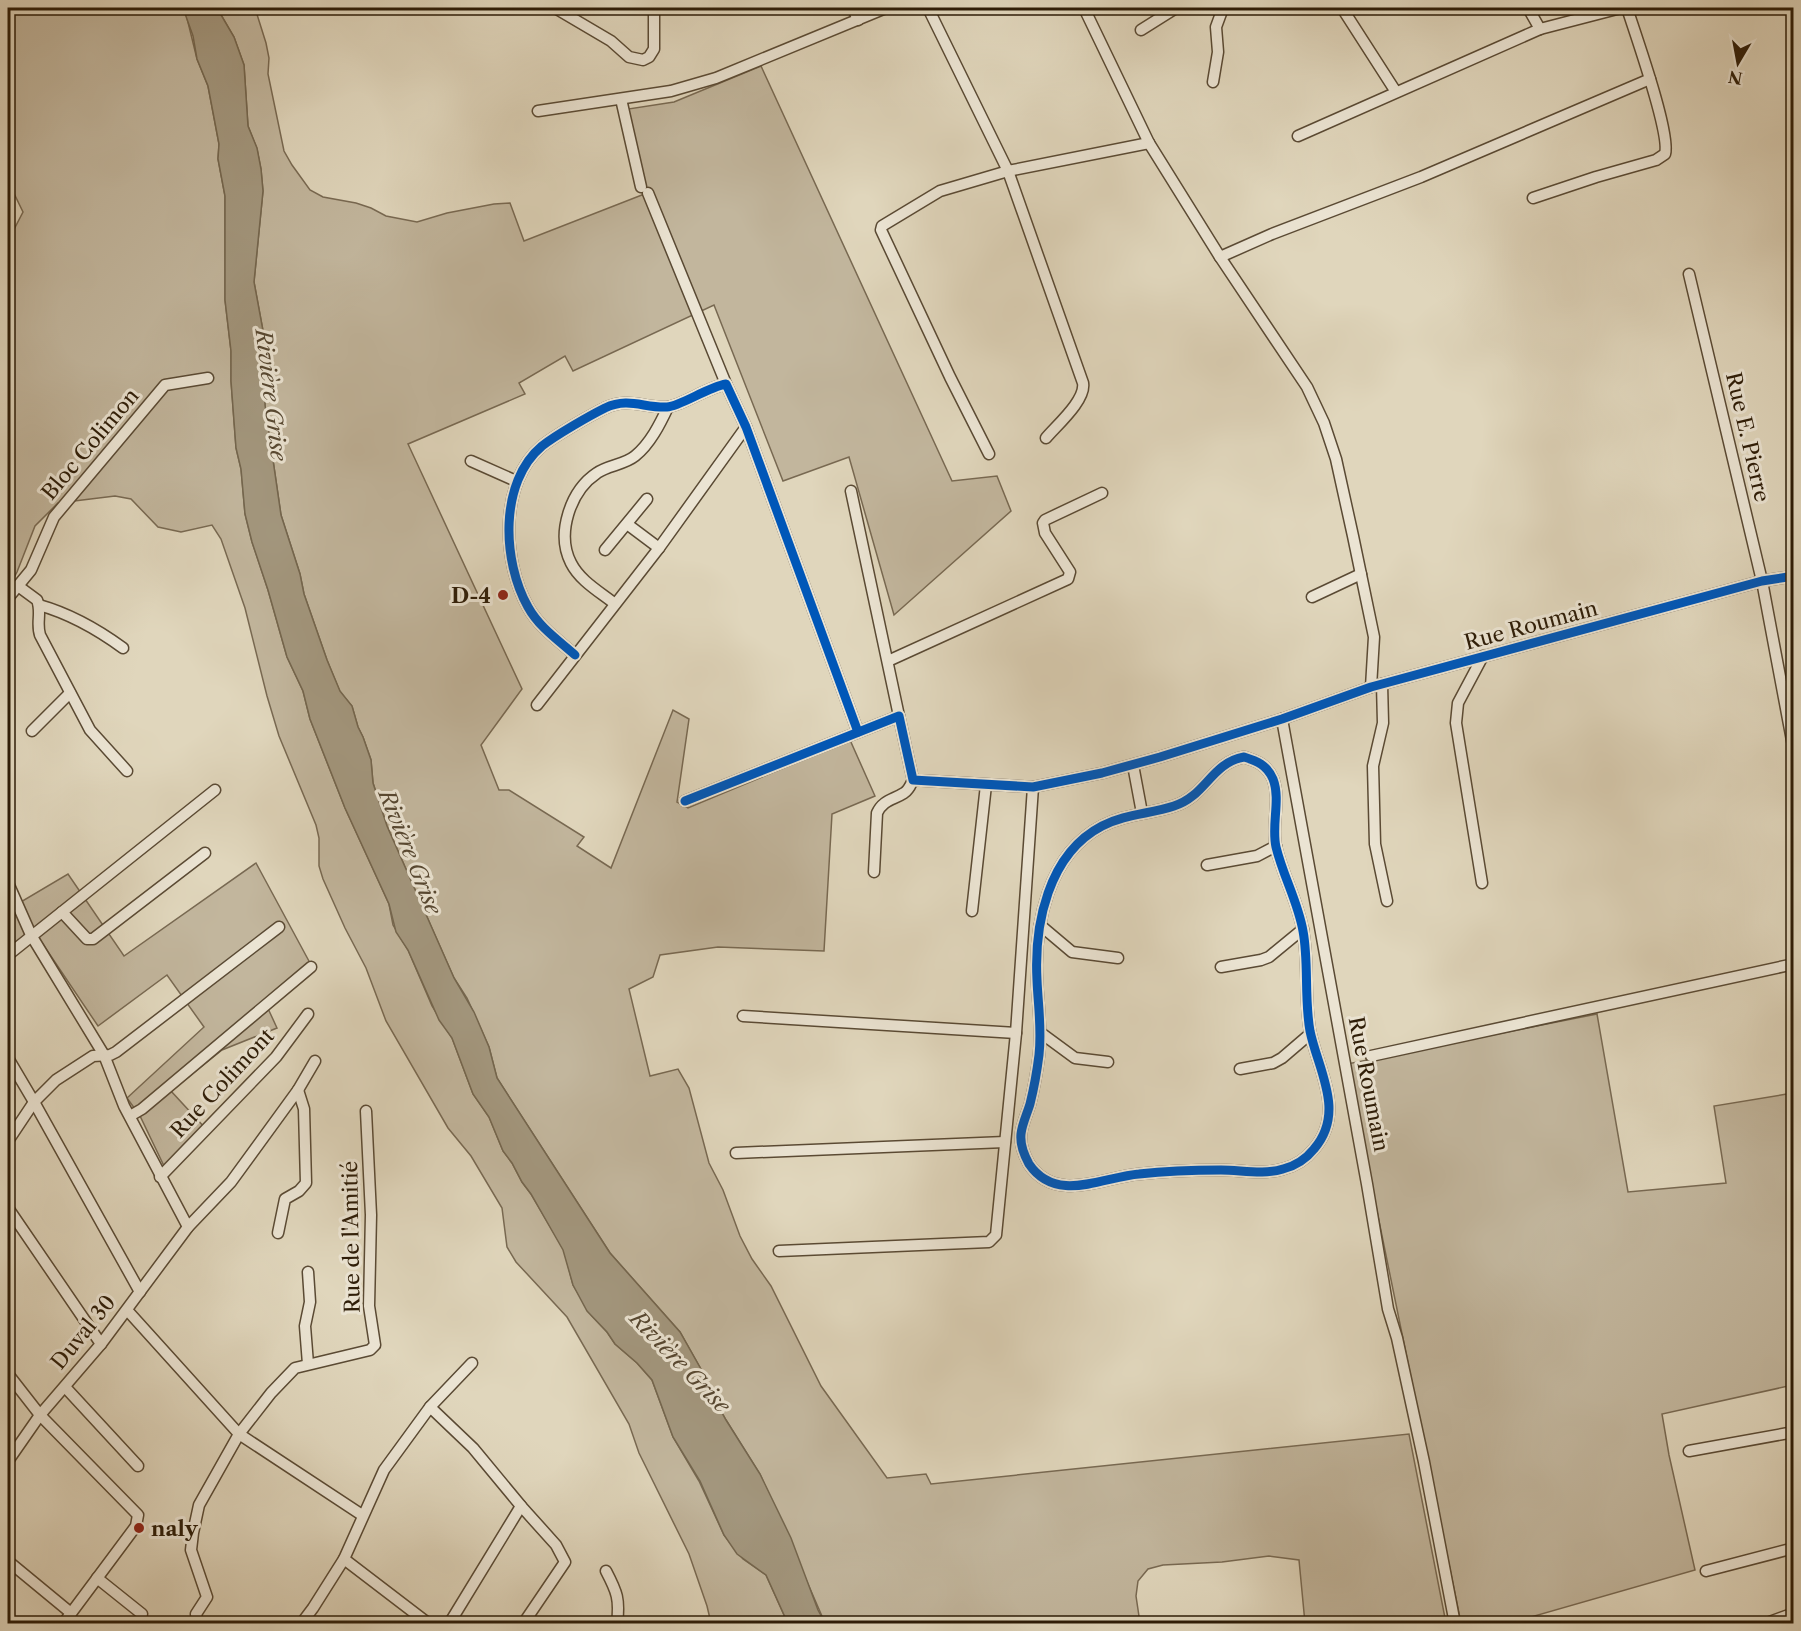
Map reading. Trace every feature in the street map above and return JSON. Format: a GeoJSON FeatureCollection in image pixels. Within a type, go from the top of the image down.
{"type":"FeatureCollection","features":[{"type":"Feature","properties":{"kind":"street"},"geometry":{"type":"LineString","coordinates":[[555,8],[611,41],[629,57],[643,60],[649,57],[654,49],[654,8]]}},
{"type":"Feature","properties":{"kind":"street"},"geometry":{"type":"LineString","coordinates":[[854,8],[858,20]]}},
{"type":"Feature","properties":{"kind":"street"},"geometry":{"type":"LineString","coordinates":[[538,111],[671,91],[717,78],[886,8]]}},
{"type":"Feature","properties":{"kind":"street"},"geometry":{"type":"LineString","coordinates":[[928,8],[1008,171],[1084,390],[1080,398],[1046,438]]}},
{"type":"Feature","properties":{"kind":"street"},"geometry":{"type":"LineString","coordinates":[[1084,8],[1149,143],[1220,257],[1307,387],[1324,423],[1336,459],[1374,637],[1376,685],[1383,723],[1373,766],[1375,844],[1387,901]]}},
{"type":"Feature","properties":{"kind":"street"},"geometry":{"type":"LineString","coordinates":[[1141,30],[1176,8]]}},
{"type":"Feature","properties":{"kind":"street"},"geometry":{"type":"LineString","coordinates":[[1213,82],[1218,52],[1216,27],[1223,8]]}},
{"type":"Feature","properties":{"kind":"street"},"geometry":{"type":"LineString","coordinates":[[1342,8],[1396,92]]}},
{"type":"Feature","properties":{"kind":"street"},"geometry":{"type":"LineString","coordinates":[[1528,8],[1540,29]]}},
{"type":"Feature","properties":{"kind":"street"},"geometry":{"type":"LineString","coordinates":[[1298,136],[1540,29],[1620,8],[1650,80],[1667,143],[1665,154],[1656,160],[1533,198]]}},
{"type":"Feature","properties":{"kind":"street"},"geometry":{"type":"LineString","coordinates":[[1220,257],[1272,234],[1421,177],[1650,80]]}},
{"type":"Feature","properties":{"kind":"street"},"geometry":{"type":"LineString","coordinates":[[621,99],[644,190],[746,427],[858,732]]}},
{"type":"Feature","properties":{"kind":"street"},"geometry":{"type":"LineString","coordinates":[[989,454],[881,230],[884,223],[940,191],[1008,171],[1149,143]]}},
{"type":"Feature","properties":{"kind":"street","name":"Rue E. Pierre"},"geometry":{"type":"LineString","coordinates":[[1689,274],[1762,581],[1794,751]]}},
{"type":"Feature","properties":{"kind":"street","name":"Bloc Colimon"},"geometry":{"type":"LineString","coordinates":[[8,598],[32,570],[54,517],[165,385],[208,378]]}},
{"type":"Feature","properties":{"kind":"street"},"geometry":{"type":"LineString","coordinates":[[575,655],[544,629],[528,608],[520,590],[511,556],[509,533],[511,502],[516,481],[542,446],[603,409],[616,403],[628,402],[668,407],[716,386],[726,384]]}},
{"type":"Feature","properties":{"kind":"street"},"geometry":{"type":"LineString","coordinates":[[615,604],[583,579],[571,563],[566,543],[570,506],[578,491],[597,472],[625,462],[636,455],[658,428],[668,407]]}},
{"type":"Feature","properties":{"kind":"street"},"geometry":{"type":"LineString","coordinates":[[537,705],[659,548],[746,427]]}},
{"type":"Feature","properties":{"kind":"street"},"geometry":{"type":"LineString","coordinates":[[471,461],[516,481]]}},
{"type":"Feature","properties":{"kind":"street"},"geometry":{"type":"LineString","coordinates":[[851,491],[913,780],[905,792],[888,799],[880,806],[877,813],[874,872]]}},
{"type":"Feature","properties":{"kind":"street"},"geometry":{"type":"LineString","coordinates":[[888,661],[1068,579],[1070,572],[1045,533],[1043,523],[1102,493]]}},
{"type":"Feature","properties":{"kind":"street"},"geometry":{"type":"LineString","coordinates":[[605,550],[646,499]]}},
{"type":"Feature","properties":{"kind":"street"},"geometry":{"type":"LineString","coordinates":[[627,524],[659,548]]}},
{"type":"Feature","properties":{"kind":"street"},"geometry":{"type":"LineString","coordinates":[[1312,597],[1361,574]]}},
{"type":"Feature","properties":{"kind":"street","name":"Rue Roumain"},"geometry":{"type":"LineString","coordinates":[[1455,1623],[1424,1462],[1397,1338],[1388,1309],[1282,719],[1376,685],[1762,581],[1794,576]]}},
{"type":"Feature","properties":{"kind":"street"},"geometry":{"type":"LineString","coordinates":[[18,586],[34,596],[39,605],[38,629],[40,634],[90,730],[128,771]]}},
{"type":"Feature","properties":{"kind":"street"},"geometry":{"type":"LineString","coordinates":[[39,605],[60,611],[95,628],[123,648]]}},
{"type":"Feature","properties":{"kind":"street"},"geometry":{"type":"LineString","coordinates":[[1482,883],[1456,723],[1458,702],[1483,656]]}},
{"type":"Feature","properties":{"kind":"street"},"geometry":{"type":"LineString","coordinates":[[32,731],[70,693]]}},
{"type":"Feature","properties":{"kind":"street"},"geometry":{"type":"LineString","coordinates":[[685,801],[899,716]]}},
{"type":"Feature","properties":{"kind":"street"},"geometry":{"type":"LineString","coordinates":[[913,780],[1033,787],[1133,765],[1282,719]]}},
{"type":"Feature","properties":{"kind":"street"},"geometry":{"type":"LineString","coordinates":[[1244,757],[1257,761],[1268,769],[1274,781],[1276,846],[1303,929],[1310,1034],[1330,1101],[1329,1118],[1321,1140],[1306,1158],[1294,1165],[1273,1171],[1172,1171],[1129,1175],[1071,1187],[1055,1184],[1044,1178],[1027,1161],[1022,1148],[1021,1135],[1033,1090],[1041,1033],[1036,978],[1040,925],[1052,883],[1060,866],[1092,832],[1104,825],[1184,802],[1203,787],[1222,765],[1244,757]]}},
{"type":"Feature","properties":{"kind":"street"},"geometry":{"type":"LineString","coordinates":[[1133,765],[1143,813]]}},
{"type":"Feature","properties":{"kind":"street"},"geometry":{"type":"LineString","coordinates":[[972,911],[986,785]]}},
{"type":"Feature","properties":{"kind":"street"},"geometry":{"type":"LineString","coordinates":[[779,1251],[989,1242],[996,1235],[1016,1033],[1033,787]]}},
{"type":"Feature","properties":{"kind":"street"},"geometry":{"type":"LineString","coordinates":[[8,955],[215,790]]}},
{"type":"Feature","properties":{"kind":"street"},"geometry":{"type":"LineString","coordinates":[[1207,865],[1257,856],[1276,846]]}},
{"type":"Feature","properties":{"kind":"street"},"geometry":{"type":"LineString","coordinates":[[62,912],[87,939],[93,939],[206,853]]}},
{"type":"Feature","properties":{"kind":"street"},"geometry":{"type":"LineString","coordinates":[[8,883],[32,935],[104,1055],[127,1111],[188,1227]]}},
{"type":"Feature","properties":{"kind":"street"},"geometry":{"type":"LineString","coordinates":[[1040,925],[1072,952],[1118,958]]}},
{"type":"Feature","properties":{"kind":"street"},"geometry":{"type":"LineString","coordinates":[[8,1141],[34,1102],[56,1080],[93,1056],[116,1052],[279,927]]}},
{"type":"Feature","properties":{"kind":"street"},"geometry":{"type":"LineString","coordinates":[[1221,967],[1269,957],[1303,929]]}},
{"type":"Feature","properties":{"kind":"street"},"geometry":{"type":"LineString","coordinates":[[1371,1056],[1794,964]]}},
{"type":"Feature","properties":{"kind":"street"},"geometry":{"type":"LineString","coordinates":[[127,1111],[142,1109],[311,967]]}},
{"type":"Feature","properties":{"kind":"street","name":"Rue Colimont"},"geometry":{"type":"LineString","coordinates":[[160,1177],[276,1057],[308,1014]]}},
{"type":"Feature","properties":{"kind":"street"},"geometry":{"type":"LineString","coordinates":[[743,1016],[1016,1033]]}},
{"type":"Feature","properties":{"kind":"street"},"geometry":{"type":"LineString","coordinates":[[1041,1033],[1075,1058],[1108,1062]]}},
{"type":"Feature","properties":{"kind":"street"},"geometry":{"type":"LineString","coordinates":[[1240,1069],[1273,1063],[1310,1034]]}},
{"type":"Feature","properties":{"kind":"street"},"geometry":{"type":"LineString","coordinates":[[8,1058],[140,1292]]}},
{"type":"Feature","properties":{"kind":"street","name":"Duval 30"},"geometry":{"type":"LineString","coordinates":[[8,1461],[40,1415],[101,1344],[188,1227],[231,1182],[298,1090],[315,1061]]}},
{"type":"Feature","properties":{"kind":"street"},"geometry":{"type":"LineString","coordinates":[[278,1233],[285,1199],[299,1191],[306,1183],[304,1109],[298,1090]]}},
{"type":"Feature","properties":{"kind":"street","name":"Rue de l'Amitié"},"geometry":{"type":"LineString","coordinates":[[198,1623],[196,1614],[207,1597],[191,1550],[199,1505],[239,1434],[291,1371],[308,1364],[370,1350],[375,1345],[369,1306],[371,1205],[366,1111]]}},
{"type":"Feature","properties":{"kind":"street"},"geometry":{"type":"LineString","coordinates":[[736,1152],[1005,1142]]}},
{"type":"Feature","properties":{"kind":"street"},"geometry":{"type":"LineString","coordinates":[[8,1208],[101,1344]]}},
{"type":"Feature","properties":{"kind":"street"},"geometry":{"type":"LineString","coordinates":[[308,1272],[310,1302],[305,1326],[308,1364]]}},
{"type":"Feature","properties":{"kind":"street"},"geometry":{"type":"LineString","coordinates":[[127,1310],[239,1434],[362,1515]]}},
{"type":"Feature","properties":{"kind":"street"},"geometry":{"type":"LineString","coordinates":[[301,1623],[344,1559],[384,1470],[430,1407],[472,1363]]}},
{"type":"Feature","properties":{"kind":"street"},"geometry":{"type":"LineString","coordinates":[[8,1374],[40,1415],[138,1515],[136,1526],[63,1623]]}},
{"type":"Feature","properties":{"kind":"street"},"geometry":{"type":"LineString","coordinates":[[65,1387],[138,1466]]}},
{"type":"Feature","properties":{"kind":"street"},"geometry":{"type":"LineString","coordinates":[[430,1407],[473,1448],[556,1545],[565,1562],[523,1623]]}},
{"type":"Feature","properties":{"kind":"street"},"geometry":{"type":"LineString","coordinates":[[1689,1451],[1794,1432]]}},
{"type":"Feature","properties":{"kind":"street"},"geometry":{"type":"LineString","coordinates":[[449,1623],[521,1506]]}},
{"type":"Feature","properties":{"kind":"street"},"geometry":{"type":"LineString","coordinates":[[1706,1570],[1794,1548]]}},
{"type":"Feature","properties":{"kind":"street"},"geometry":{"type":"LineString","coordinates":[[344,1559],[429,1623]]}},
{"type":"Feature","properties":{"kind":"street"},"geometry":{"type":"LineString","coordinates":[[8,1561],[71,1612]]}},
{"type":"Feature","properties":{"kind":"street"},"geometry":{"type":"LineString","coordinates":[[606,1570],[620,1604],[617,1623]]}},
{"type":"Feature","properties":{"kind":"street"},"geometry":{"type":"LineString","coordinates":[[97,1578],[142,1614]]}},
{"type":"Feature","properties":{"kind":"street"},"geometry":{"type":"LineString","coordinates":[[1764,1623],[1794,1613]]}},
{"type":"Feature","properties":{"kind":"shaded area"},"geometry":{"type":"Polygon","coordinates":[[[8,8],[183,8],[186,14],[197,59],[208,86],[219,144],[218,159],[225,196],[225,300],[231,351],[236,448],[241,469],[245,514],[287,657],[303,691],[310,719],[345,808],[389,904],[393,925],[408,950],[432,1006],[452,1038],[473,1094],[489,1117],[503,1151],[564,1250],[573,1285],[592,1316],[615,1344],[652,1380],[673,1437],[699,1481],[724,1535],[743,1559],[766,1575],[790,1623],[711,1623],[689,1554],[639,1453],[629,1424],[567,1317],[516,1262],[507,1247],[502,1208],[471,1156],[448,1128],[386,1021],[366,968],[323,879],[319,866],[319,838],[316,825],[279,736],[245,608],[221,539],[212,525],[181,532],[158,527],[131,499],[115,496],[58,503],[35,526],[8,589],[8,241],[23,212],[8,181],[8,8]]]}},
{"type":"Feature","properties":{"kind":"shaded area"},"geometry":{"type":"Polygon","coordinates":[[[217,8],[255,8],[266,43],[269,58],[268,74],[284,151],[310,190],[323,197],[371,208],[386,216],[417,222],[447,213],[510,203],[524,241],[647,193],[628,109],[674,102],[761,66],[952,481],[997,476],[1011,511],[894,615],[849,457],[783,481],[714,305],[573,371],[565,356],[519,383],[525,394],[408,444],[522,689],[481,745],[499,790],[509,790],[584,837],[577,846],[611,868],[673,710],[689,719],[677,802],[688,808],[850,740],[875,796],[832,814],[824,951],[718,947],[660,955],[653,977],[629,989],[650,1076],[678,1069],[689,1088],[709,1163],[723,1190],[740,1236],[752,1259],[771,1286],[821,1386],[887,1478],[926,1474],[931,1484],[1409,1434],[1446,1623],[1305,1623],[1299,1560],[1269,1556],[1222,1562],[1163,1565],[1148,1569],[1138,1581],[1136,1596],[1140,1623],[825,1623],[760,1474],[726,1420],[680,1332],[610,1253],[497,1078],[489,1047],[467,998],[454,978],[387,826],[373,783],[371,760],[352,706],[340,692],[327,660],[304,594],[281,515],[265,405],[264,336],[254,282],[263,191],[261,169],[257,149],[248,126],[244,65],[234,37],[217,8]]]}},
{"type":"Feature","properties":{"kind":"shaded area"},"geometry":{"type":"Polygon","coordinates":[[[256,863],[310,963],[265,1002],[277,1028],[222,1050],[171,1091],[206,1129],[165,1168],[140,1116],[127,1098],[204,1027],[167,975],[98,1026],[34,931],[8,959],[8,919],[14,915],[19,903],[68,874],[124,956],[256,863]]]}},
{"type":"Feature","properties":{"kind":"shaded area"},"geometry":{"type":"Polygon","coordinates":[[[1597,1014],[1628,1192],[1726,1183],[1714,1106],[1793,1093],[1793,1385],[1662,1414],[1695,1570],[1510,1623],[1461,1623],[1347,1064],[1597,1014]]]}},
{"type":"Feature","properties":{"kind":"water","name":"Rivière Grise"},"geometry":{"type":"Polygon","coordinates":[[[183,8],[217,8],[234,37],[244,65],[248,126],[257,148],[263,191],[254,282],[264,336],[265,405],[281,515],[304,594],[327,660],[340,691],[352,706],[371,760],[373,783],[387,826],[454,978],[474,1012],[489,1047],[497,1078],[610,1253],[680,1332],[726,1420],[760,1474],[791,1538],[825,1623],[790,1623],[785,1617],[766,1575],[737,1554],[724,1535],[700,1481],[673,1437],[652,1380],[615,1344],[587,1311],[573,1285],[563,1250],[503,1151],[489,1117],[473,1094],[452,1038],[439,1020],[408,950],[396,932],[389,904],[345,808],[310,719],[303,691],[287,657],[245,514],[241,469],[236,448],[231,351],[225,300],[225,196],[218,159],[219,144],[208,86],[197,59],[193,36],[183,8]]]}},
{"type":"Feature","properties":{"kind":"cycle path"},"geometry":{"type":"LineString","coordinates":[[575,655],[549,633],[532,614],[519,588],[513,568],[509,523],[512,501],[518,480],[528,461],[542,446],[605,408],[621,403],[658,407],[673,406],[726,384],[746,427],[858,732]]}},
{"type":"Feature","properties":{"kind":"cycle path"},"geometry":{"type":"LineString","coordinates":[[685,801],[899,716],[913,780],[1033,787],[1102,773],[1160,757],[1282,719],[1371,687],[1762,581],[1794,576]]}},
{"type":"Feature","properties":{"kind":"cycle path"},"geometry":{"type":"LineString","coordinates":[[1244,757],[1265,767],[1271,774],[1275,787],[1276,847],[1303,931],[1310,1031],[1327,1091],[1328,1120],[1323,1135],[1304,1159],[1276,1171],[1169,1171],[1125,1176],[1081,1185],[1066,1186],[1053,1183],[1040,1176],[1029,1164],[1021,1138],[1022,1126],[1033,1092],[1039,1055],[1038,937],[1048,893],[1069,854],[1084,838],[1102,826],[1120,819],[1165,809],[1185,801],[1224,766],[1244,757]]}},
{"type":"Feature","properties":{"kind":"place","name":"D-4"},"geometry":{"type":"Point","coordinates":[503,595]}},
{"type":"Feature","properties":{"kind":"place","name":"naly"},"geometry":{"type":"Point","coordinates":[139,1528]}}]}
